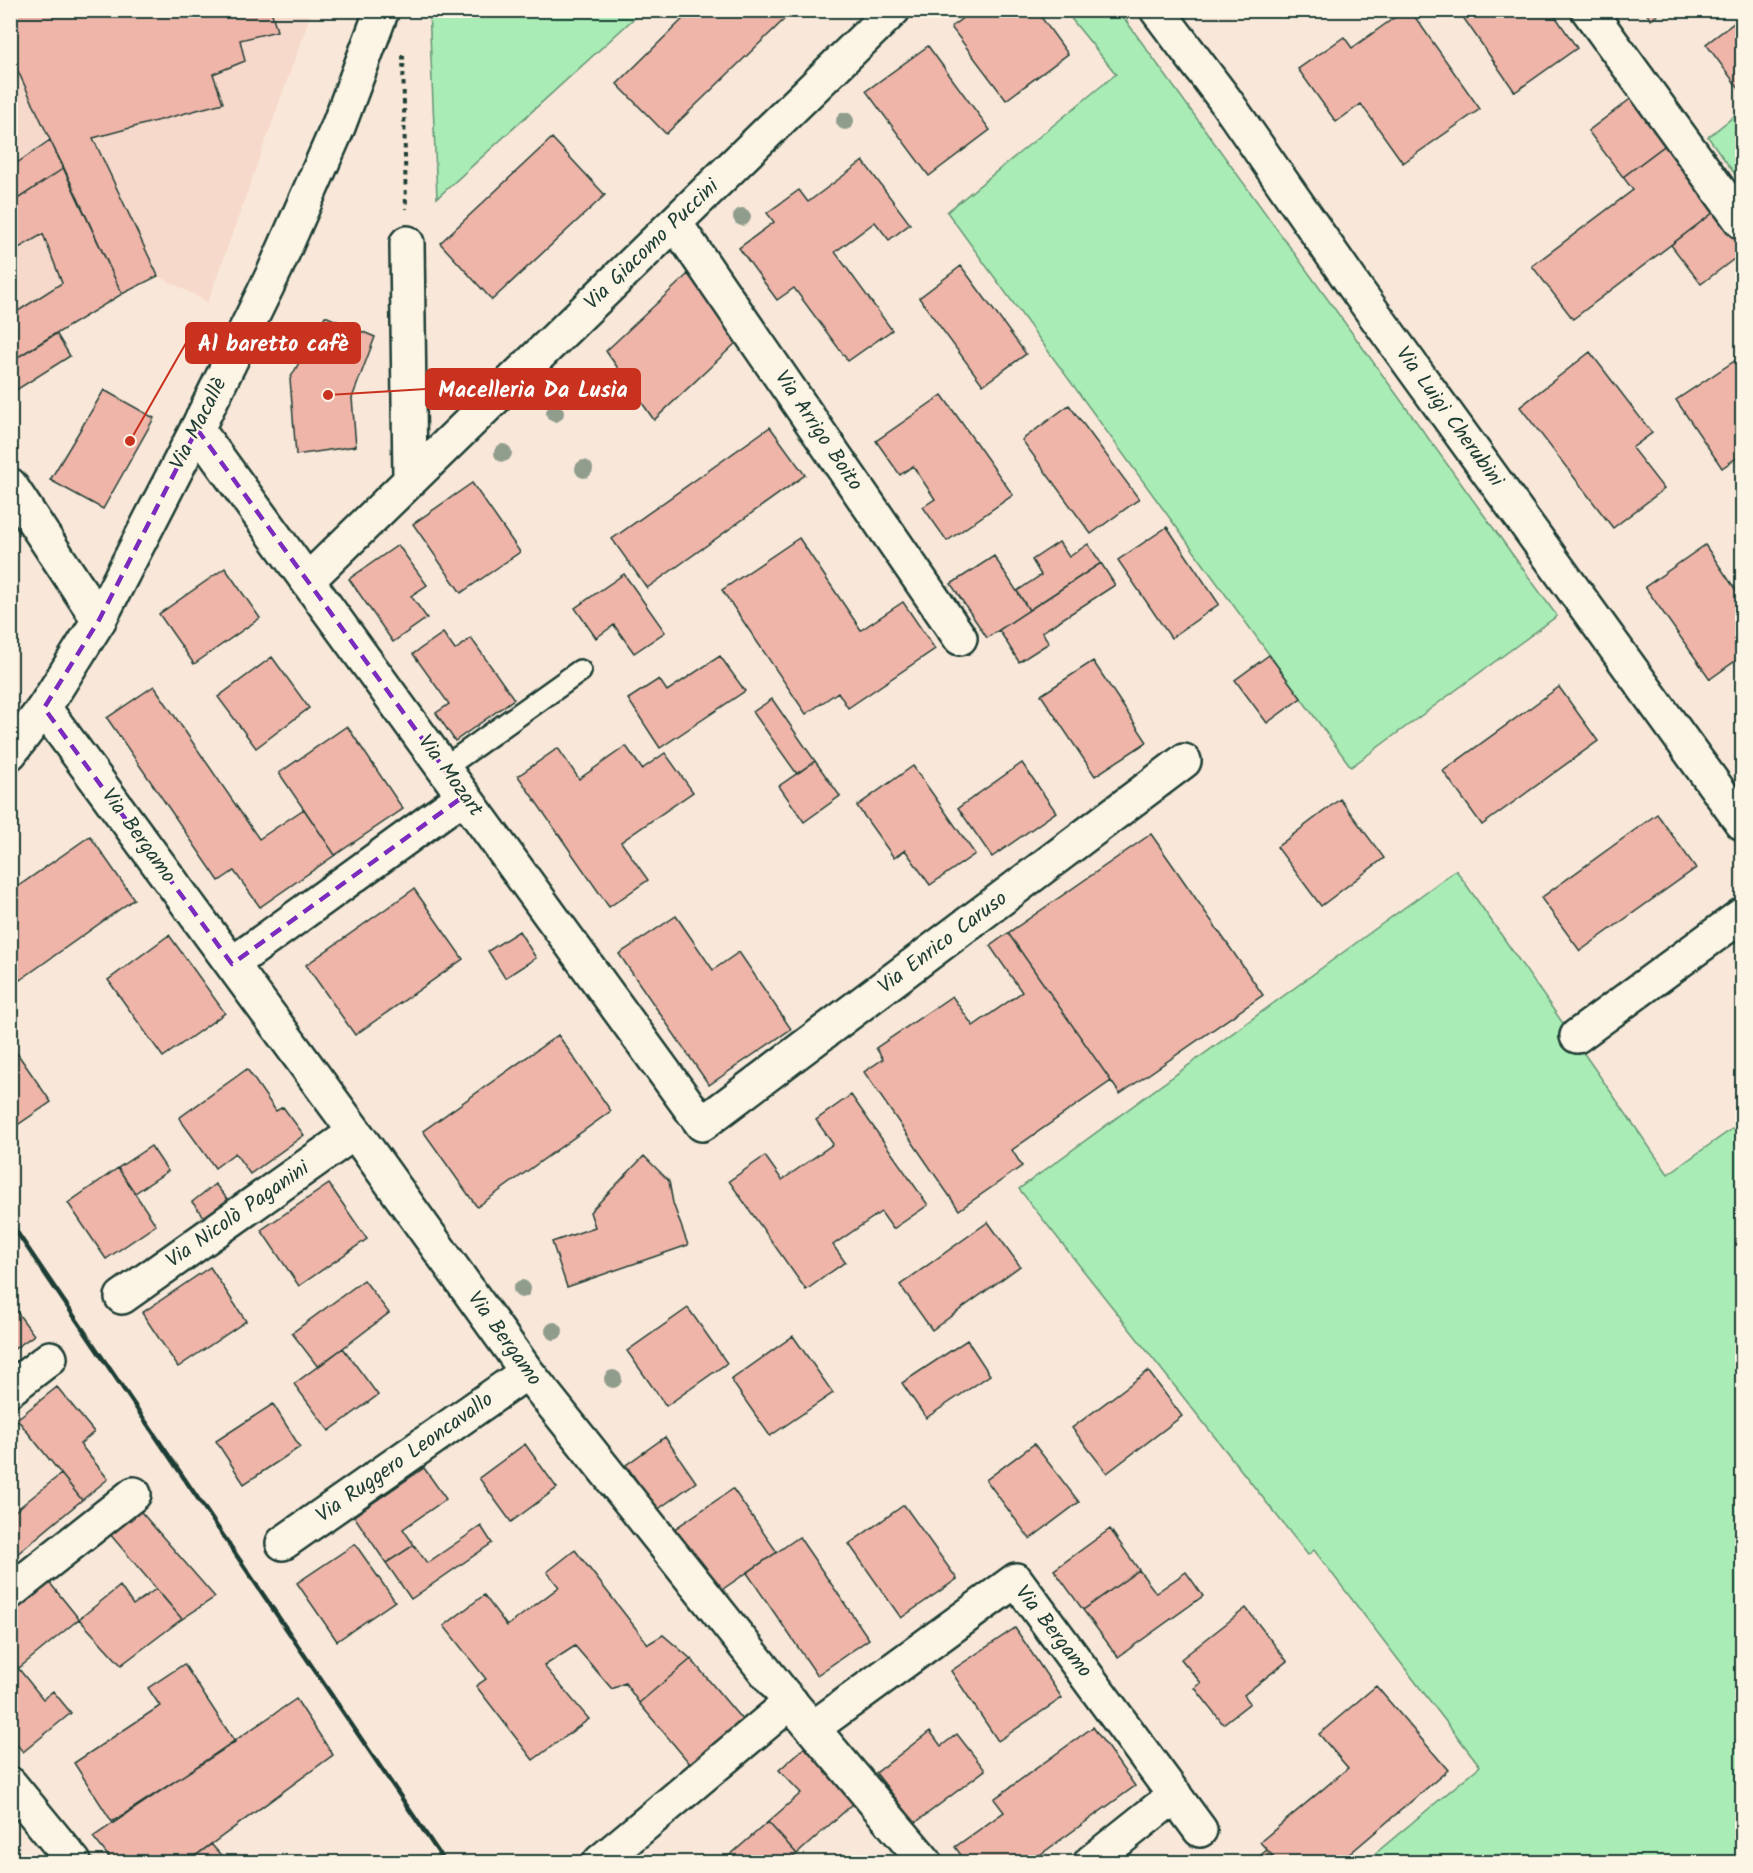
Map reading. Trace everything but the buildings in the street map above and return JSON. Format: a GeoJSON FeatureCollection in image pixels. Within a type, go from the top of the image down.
{"type":"FeatureCollection","features":[{"type":"Feature","properties":{"kind":"street","name":"Via Macallè"},"geometry":{"type":"LineString","coordinates":[[10,753],[44,708],[99,620],[197,429],[275,270],[338,127],[382,10]]}},
{"type":"Feature","properties":{"kind":"street","name":"Via Giacomo Puccini"},"geometry":{"type":"LineString","coordinates":[[308,580],[893,10]]}},
{"type":"Feature","properties":{"kind":"street","name":"Via Luigi Cherubini"},"geometry":{"type":"LineString","coordinates":[[1157,10],[1225,100],[1359,293],[1743,823]]}},
{"type":"Feature","properties":{"kind":"street"},"geometry":{"type":"LineString","coordinates":[[1588,10],[1743,222]]}},
{"type":"Feature","properties":{"kind":"street","name":"Via Arrigo Boito"},"geometry":{"type":"LineString","coordinates":[[675,223],[960,638]]}},
{"type":"Feature","properties":{"kind":"street"},"geometry":{"type":"LineString","coordinates":[[407,243],[410,479]]}},
{"type":"Feature","properties":{"kind":"street","name":"Via Mozart"},"geometry":{"type":"LineString","coordinates":[[197,429],[702,1124]]}},
{"type":"Feature","properties":{"kind":"street"},"geometry":{"type":"LineString","coordinates":[[10,485],[99,620]]}},
{"type":"Feature","properties":{"kind":"street","name":"Via Bergamo"},"geometry":{"type":"LineString","coordinates":[[44,708],[355,1132],[527,1372],[791,1702],[925,1863]]}},
{"type":"Feature","properties":{"kind":"street","name":"Via Enrico Caruso"},"geometry":{"type":"LineString","coordinates":[[702,1124],[1184,761]]}},
{"type":"Feature","properties":{"kind":"street"},"geometry":{"type":"LineString","coordinates":[[232,964],[464,795]]}},
{"type":"Feature","properties":{"kind":"street"},"geometry":{"type":"LineString","coordinates":[[1577,1036],[1743,915]]}},
{"type":"Feature","properties":{"kind":"street","name":"Via Nicolò Paganini"},"geometry":{"type":"LineString","coordinates":[[122,1297],[355,1132]]}},
{"type":"Feature","properties":{"kind":"street"},"geometry":{"type":"LineString","coordinates":[[10,1389],[50,1358]]}},
{"type":"Feature","properties":{"kind":"street","name":"Via Ruggero Leoncavallo"},"geometry":{"type":"LineString","coordinates":[[283,1543],[527,1372]]}},
{"type":"Feature","properties":{"kind":"street"},"geometry":{"type":"LineString","coordinates":[[10,1592],[134,1494]]}},
{"type":"Feature","properties":{"kind":"street","name":"Via Bergamo"},"geometry":{"type":"LineString","coordinates":[[813,1728],[1017,1580],[1200,1830]]}},
{"type":"Feature","properties":{"kind":"street"},"geometry":{"type":"LineString","coordinates":[[600,1863],[791,1702]]}},
{"type":"Feature","properties":{"kind":"street"},"geometry":{"type":"LineString","coordinates":[[10,1784],[74,1863]]}},
{"type":"Feature","properties":{"kind":"street"},"geometry":{"type":"LineString","coordinates":[[1090,1863],[1175,1795]]}},
{"type":"Feature","properties":{"kind":"lane"},"geometry":{"type":"LineString","coordinates":[[444,768],[580,671]]}},
{"type":"Feature","properties":{"kind":"path"},"geometry":{"type":"LineString","coordinates":[[403,54],[407,243]]}},
{"type":"Feature","properties":{"kind":"highlighted area"},"geometry":{"type":"Polygon","coordinates":[[[197,429],[464,796],[232,964],[44,708],[99,620],[197,429]]]}},
{"type":"Feature","properties":{"kind":"shaded area"},"geometry":{"type":"Polygon","coordinates":[[[11,11],[312,11],[208,302],[158,276],[122,294],[11,362],[11,11]]]}},
{"type":"Feature","properties":{"kind":"green space"},"geometry":{"type":"Polygon","coordinates":[[[429,10],[642,10],[642,11],[437,198],[429,10]]]}},
{"type":"Feature","properties":{"kind":"green space"},"geometry":{"type":"Polygon","coordinates":[[[1065,11],[1119,11],[1557,616],[1351,767],[947,212],[1116,74],[1065,11]]]}},
{"type":"Feature","properties":{"kind":"green space"},"geometry":{"type":"Polygon","coordinates":[[[1742,110],[1742,184],[1708,137],[1742,110]]]}},
{"type":"Feature","properties":{"kind":"green space"},"geometry":{"type":"Polygon","coordinates":[[[1456,870],[1668,1174],[1742,1122],[1742,1862],[1365,1862],[1480,1766],[1314,1550],[1308,1555],[1019,1189],[1456,870]]]}},
{"type":"Feature","properties":{"kind":"railway"},"geometry":{"type":"LineString","coordinates":[[10,1222],[445,1862]]}},
{"type":"Feature","properties":{"kind":"place","name":"Macelleria Da Lusia"},"geometry":{"type":"Point","coordinates":[328,395]}},
{"type":"Feature","properties":{"kind":"place","name":"Al baretto cafè"},"geometry":{"type":"Point","coordinates":[130,441]}}]}
